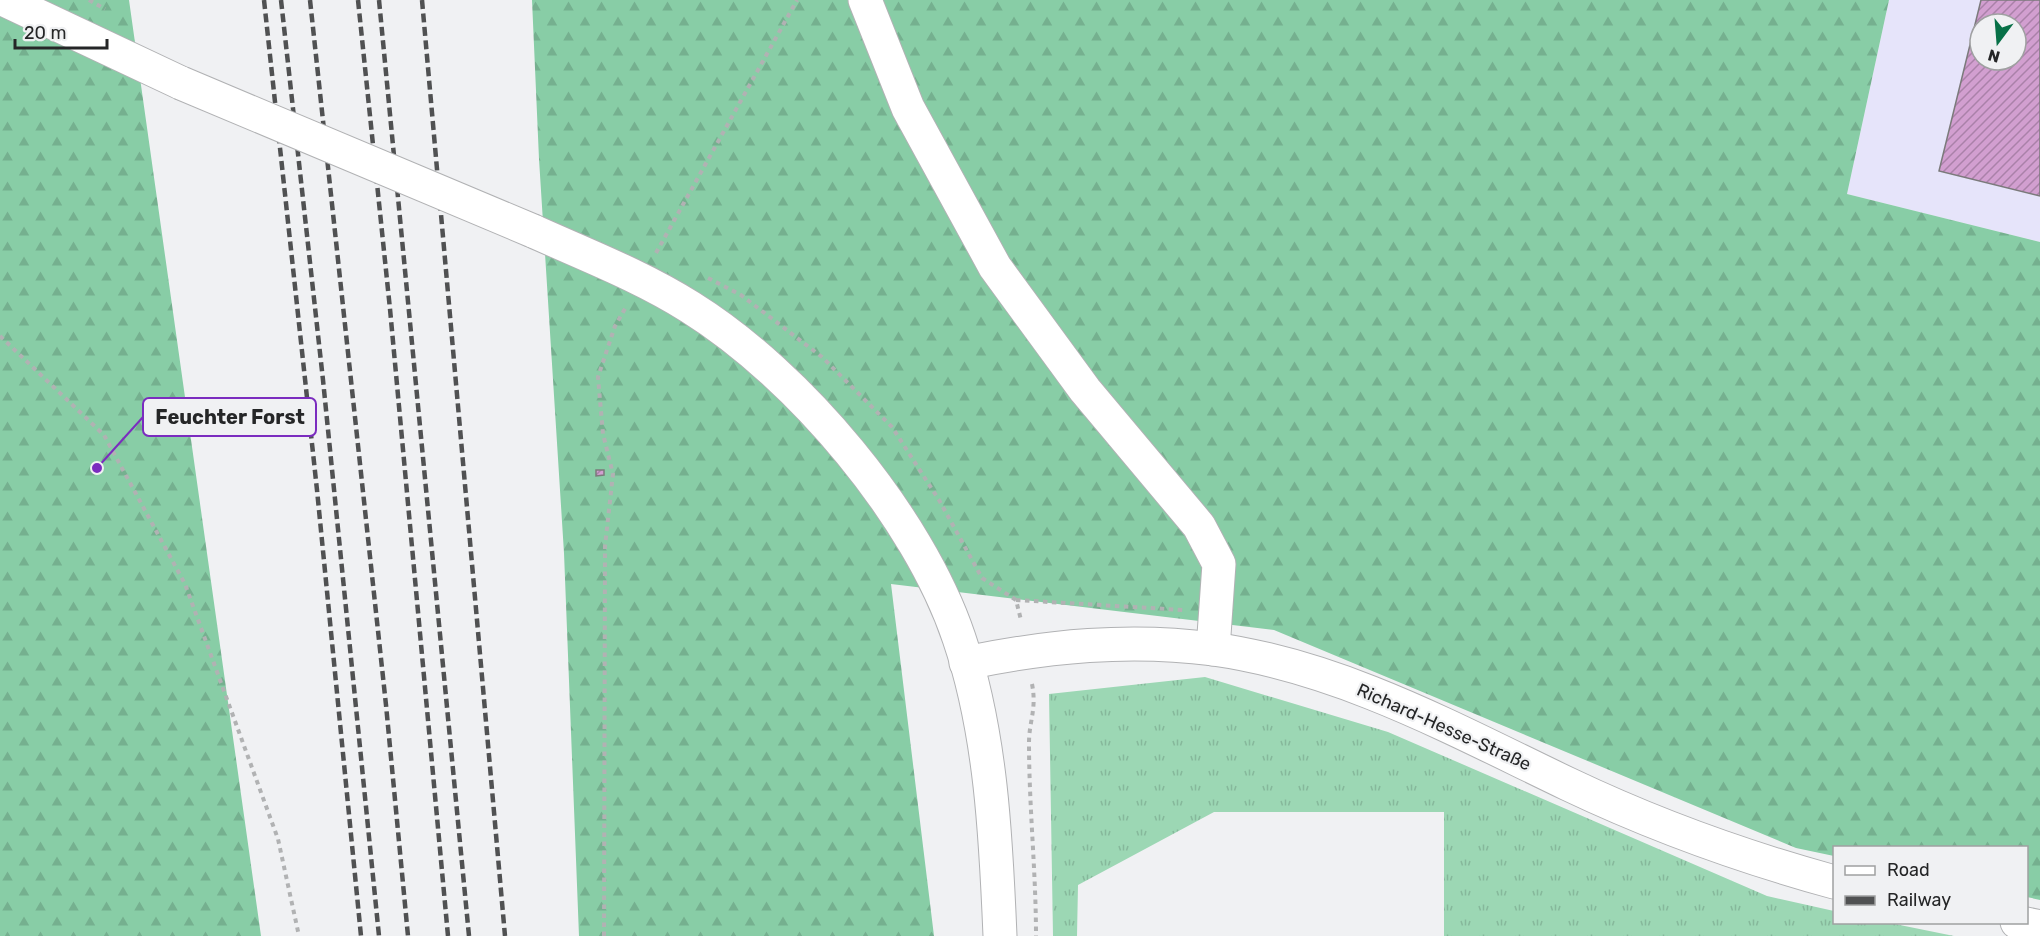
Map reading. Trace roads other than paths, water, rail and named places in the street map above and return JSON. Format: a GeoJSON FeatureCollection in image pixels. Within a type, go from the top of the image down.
{"type":"FeatureCollection","features":[{"type":"Feature","properties":{"kind":"street"},"geometry":{"type":"LineString","coordinates":[[5,0],[181,82],[533,231],[640,280],[690,307],[734,338],[772,371],[832,433],[899,520],[921,555],[949,612],[966,663],[979,718],[990,795],[1000,936]]}},
{"type":"Feature","properties":{"kind":"street"},"geometry":{"type":"LineString","coordinates":[[865,0],[908,108],[995,267],[1085,390],[1199,526],[1219,564],[1213,650]]}},
{"type":"Feature","properties":{"kind":"street","name":"Richard-Hesse-Straße"},"geometry":{"type":"LineString","coordinates":[[966,663],[1026,651],[1094,644],[1166,645],[1213,650],[1274,662],[1352,685],[1445,723],[1641,817],[1746,856],[1833,882]]}},
{"type":"Feature","properties":{"kind":"railway"},"geometry":{"type":"LineString","coordinates":[[264,0],[317,490],[361,936]]}},
{"type":"Feature","properties":{"kind":"railway"},"geometry":{"type":"LineString","coordinates":[[281,0],[323,380],[379,936]]}},
{"type":"Feature","properties":{"kind":"railway"},"geometry":{"type":"LineString","coordinates":[[310,0],[386,705],[408,936]]}},
{"type":"Feature","properties":{"kind":"railway"},"geometry":{"type":"LineString","coordinates":[[358,0],[390,309],[448,936]]}},
{"type":"Feature","properties":{"kind":"railway"},"geometry":{"type":"LineString","coordinates":[[379,0],[469,936]]}},
{"type":"Feature","properties":{"kind":"railway"},"geometry":{"type":"LineString","coordinates":[[422,0],[505,936]]}},
{"type":"Feature","properties":{"kind":"place","name":"Feuchter Forst"},"geometry":{"type":"Point","coordinates":[97,468]}}]}
